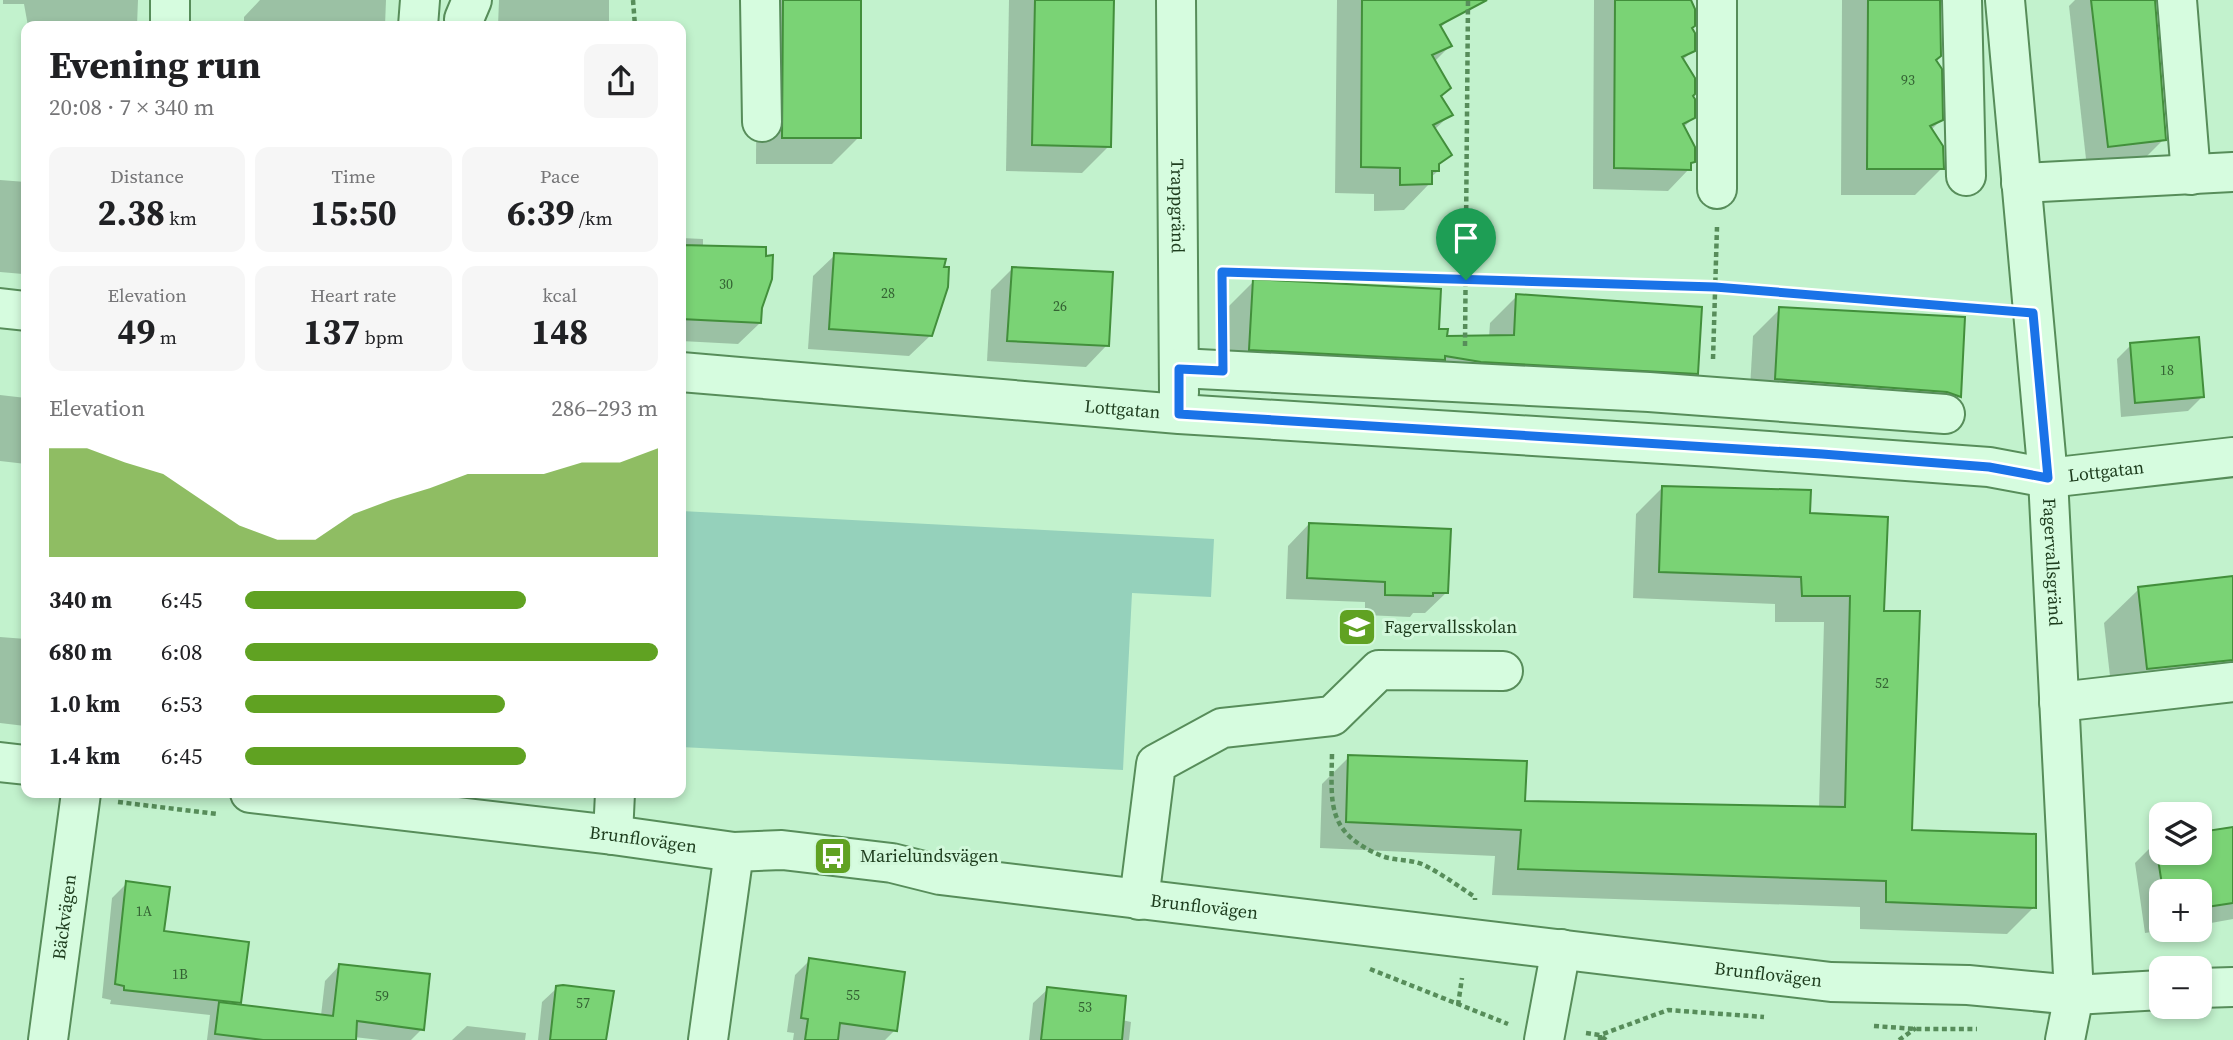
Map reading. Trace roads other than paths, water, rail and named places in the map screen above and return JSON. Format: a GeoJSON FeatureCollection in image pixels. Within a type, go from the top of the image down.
{"type":"FeatureCollection","features":[{"type":"Feature","properties":{"kind":"street"},"geometry":{"type":"LineString","coordinates":[[170,0],[170,21]]}},
{"type":"Feature","properties":{"kind":"street"},"geometry":{"type":"LineString","coordinates":[[418,21],[420,0]]}},
{"type":"Feature","properties":{"kind":"street"},"geometry":{"type":"LineString","coordinates":[[464,21],[472,0]]}},
{"type":"Feature","properties":{"kind":"street"},"geometry":{"type":"LineString","coordinates":[[760,0],[762,122]]}},
{"type":"Feature","properties":{"kind":"street","name":"Trappgränd"},"geometry":{"type":"LineString","coordinates":[[1176,0],[1179,414]]}},
{"type":"Feature","properties":{"kind":"street"},"geometry":{"type":"LineString","coordinates":[[1717,0],[1717,205]]}},
{"type":"Feature","properties":{"kind":"street"},"geometry":{"type":"LineString","coordinates":[[1962,0],[1966,176]]}},
{"type":"Feature","properties":{"kind":"street","name":"Fagervallsgränd"},"geometry":{"type":"LineString","coordinates":[[2005,0],[2048,478],[2074,995],[2065,1040]]}},
{"type":"Feature","properties":{"kind":"street"},"geometry":{"type":"LineString","coordinates":[[2177,0],[2191,175]]}},
{"type":"Feature","properties":{"kind":"street"},"geometry":{"type":"LineString","coordinates":[[2021,183],[2233,172]]}},
{"type":"Feature","properties":{"kind":"street"},"geometry":{"type":"LineString","coordinates":[[0,308],[21,310]]}},
{"type":"Feature","properties":{"kind":"street"},"geometry":{"type":"LineString","coordinates":[[1179,369],[1712,396],[1945,414]]}},
{"type":"Feature","properties":{"kind":"street","name":"Lottgatan"},"geometry":{"type":"LineString","coordinates":[[686,372],[1179,414],[1835,455],[1989,467],[2048,478],[2233,457]]}},
{"type":"Feature","properties":{"kind":"street"},"geometry":{"type":"LineString","coordinates":[[1139,900],[1156,764],[1222,728],[1332,716],[1379,670],[1503,671]]}},
{"type":"Feature","properties":{"kind":"street"},"geometry":{"type":"LineString","coordinates":[[2060,728],[2233,682]]}},
{"type":"Feature","properties":{"kind":"street"},"geometry":{"type":"LineString","coordinates":[[0,762],[21,764]]}},
{"type":"Feature","properties":{"kind":"street","name":"Bäckvägen"},"geometry":{"type":"LineString","coordinates":[[48,1040],[80,798]]}},
{"type":"Feature","properties":{"kind":"street","name":"Brunflovägen"},"geometry":{"type":"LineString","coordinates":[[293,798],[613,835],[734,852],[782,850],[892,863],[940,875],[1831,982],[1968,985],[2074,995],[2149,991]]}},
{"type":"Feature","properties":{"kind":"street"},"geometry":{"type":"LineString","coordinates":[[613,835],[615,798]]}},
{"type":"Feature","properties":{"kind":"street"},"geometry":{"type":"LineString","coordinates":[[708,1040],[734,852]]}},
{"type":"Feature","properties":{"kind":"street"},"geometry":{"type":"LineString","coordinates":[[1544,1040],[1560,949]]}},
{"type":"Feature","properties":{"kind":"street"},"geometry":{"type":"LineString","coordinates":[[2212,987],[2233,986]]}},
{"type":"Feature","properties":{"kind":"place","name":"Fagervallsskolan"},"geometry":{"type":"Point","coordinates":[1357,627]}},
{"type":"Feature","properties":{"kind":"place","name":"Marielundsvägen"},"geometry":{"type":"Point","coordinates":[833,856]}}]}
